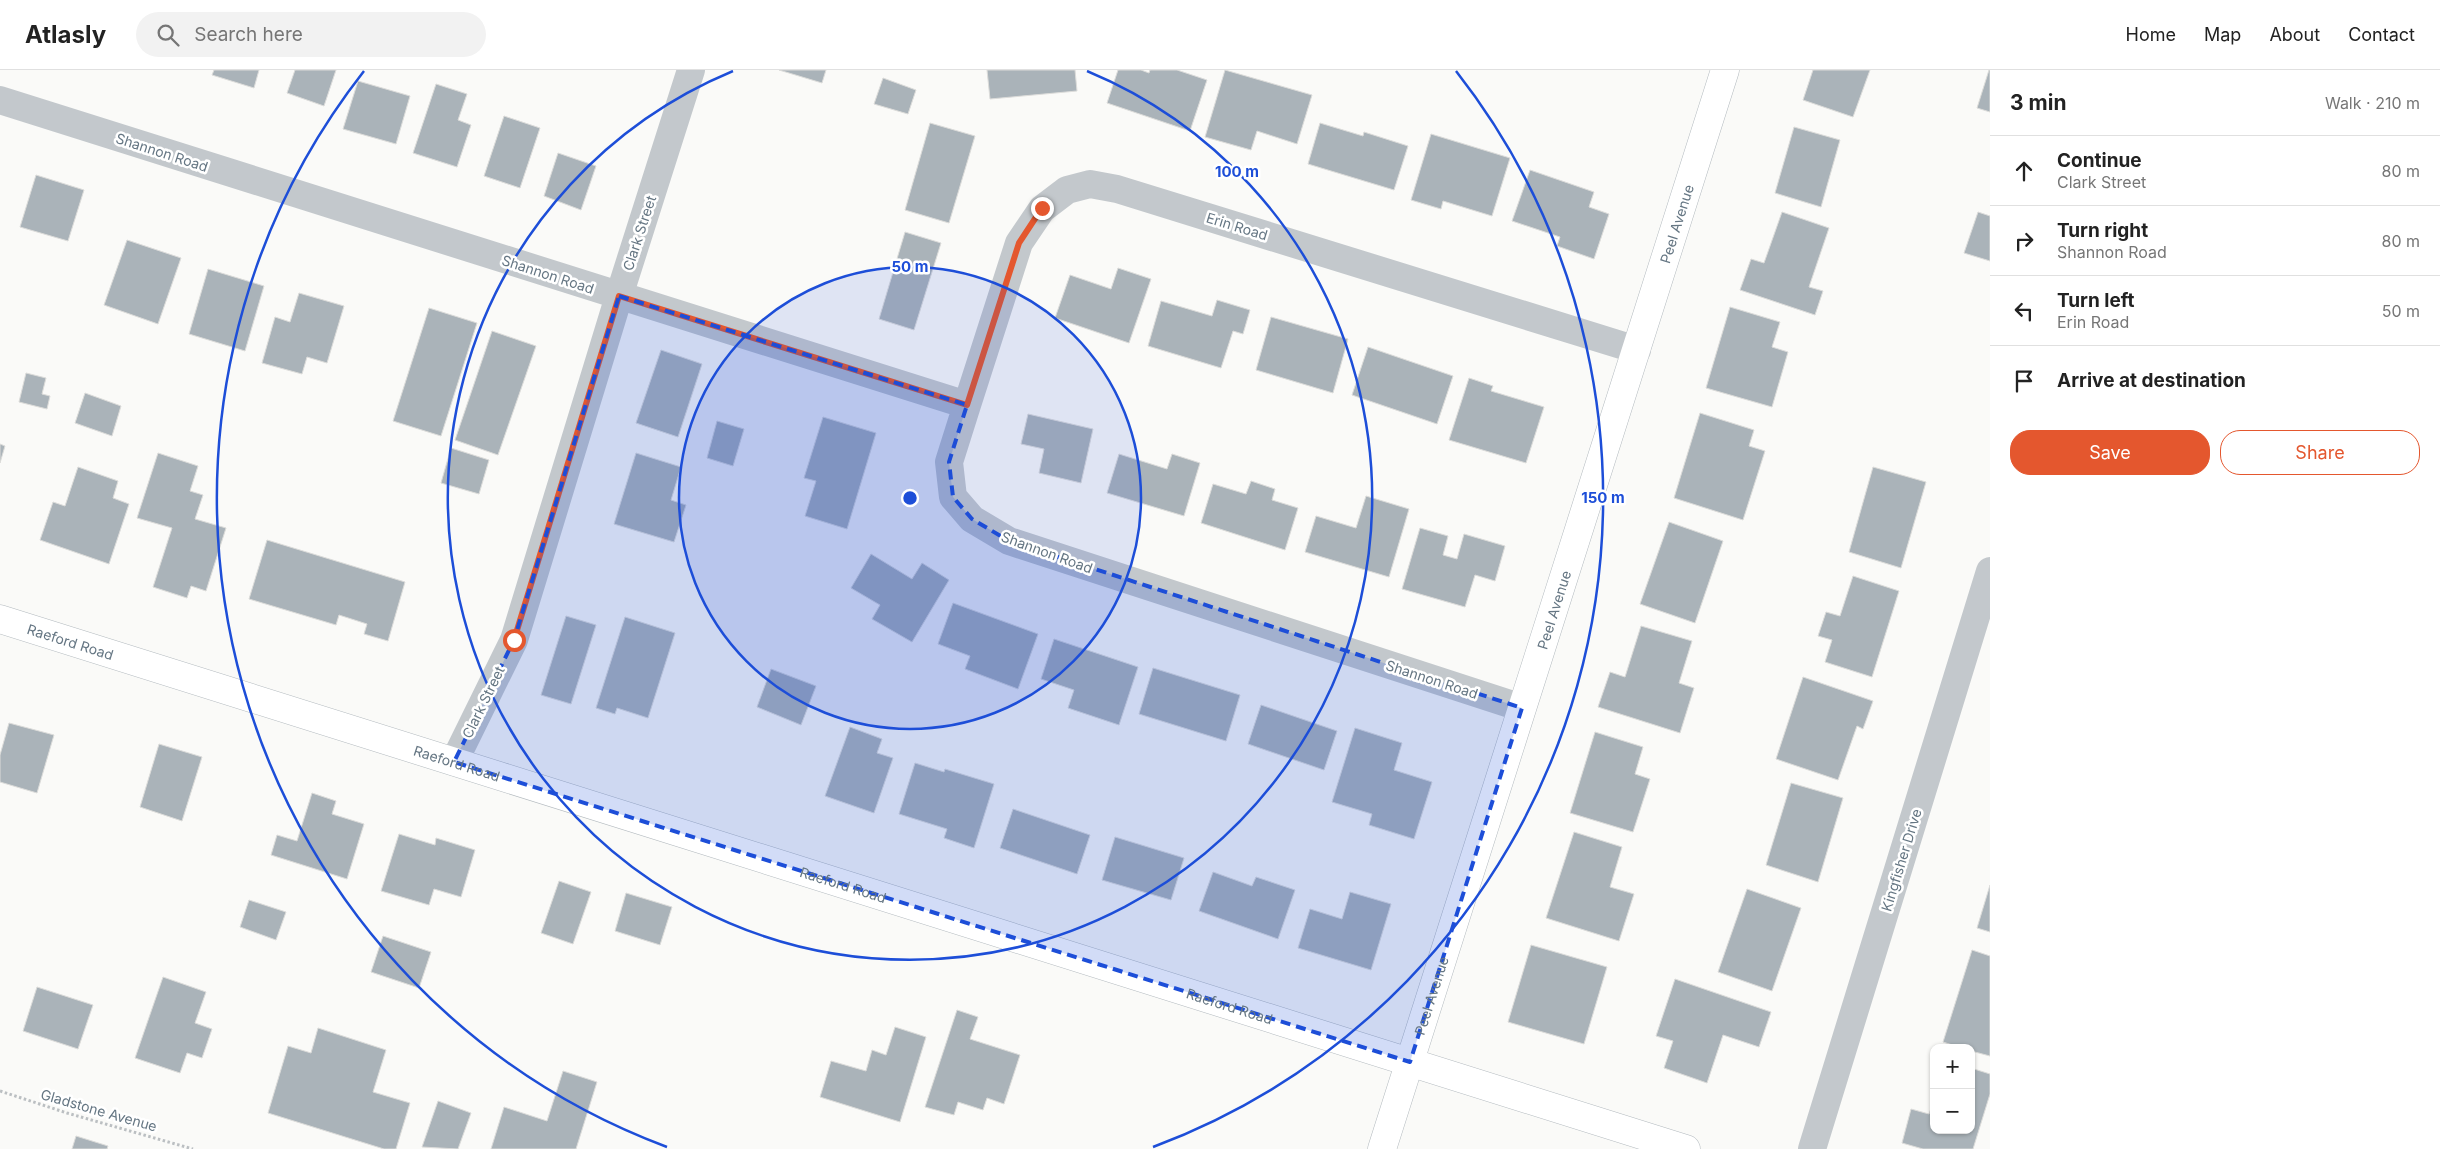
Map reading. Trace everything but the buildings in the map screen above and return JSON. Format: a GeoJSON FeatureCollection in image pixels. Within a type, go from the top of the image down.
{"type":"FeatureCollection","features":[{"type":"Feature","properties":{"kind":"street","name":"Clark Street"},"geometry":{"type":"LineString","coordinates":[[454,762],[514,640],[619,296],[691,70]]}},
{"type":"Feature","properties":{"kind":"street","name":"Peel Avenue"},"geometry":{"type":"LineString","coordinates":[[1382,1149],[1637,350],[1724,70]]}},
{"type":"Feature","properties":{"kind":"street","name":"Shannon Road"},"geometry":{"type":"LineString","coordinates":[[0,100],[967,405],[949,462],[953,497],[972,519],[1009,541],[1522,708]]}},
{"type":"Feature","properties":{"kind":"street","name":"Erin Road"},"geometry":{"type":"LineString","coordinates":[[967,405],[1019,243],[1042,208],[1066,190],[1090,184],[1117,189],[1637,350]]}},
{"type":"Feature","properties":{"kind":"street","name":"Kingfisher Drive"},"geometry":{"type":"LineString","coordinates":[[1812,1149],[1990,570]]}},
{"type":"Feature","properties":{"kind":"street","name":"Raeford Road"},"geometry":{"type":"LineString","coordinates":[[0,619],[1686,1149]]}},
{"type":"Feature","properties":{"kind":"path","name":"Gladstone Avenue"},"geometry":{"type":"LineString","coordinates":[[0,1091],[66,1113],[193,1149]]}},
{"type":"Feature","properties":{"kind":"highlighted area"},"geometry":{"type":"Polygon","coordinates":[[[619,296],[967,405],[949,462],[953,497],[972,519],[1009,541],[1522,708],[1410,1062],[454,762],[514,640],[619,296]]]}},
{"type":"Feature","properties":{"kind":"route"},"geometry":{"type":"LineString","coordinates":[[514,640],[619,296],[967,405],[1019,243],[1042,208]]}}]}
